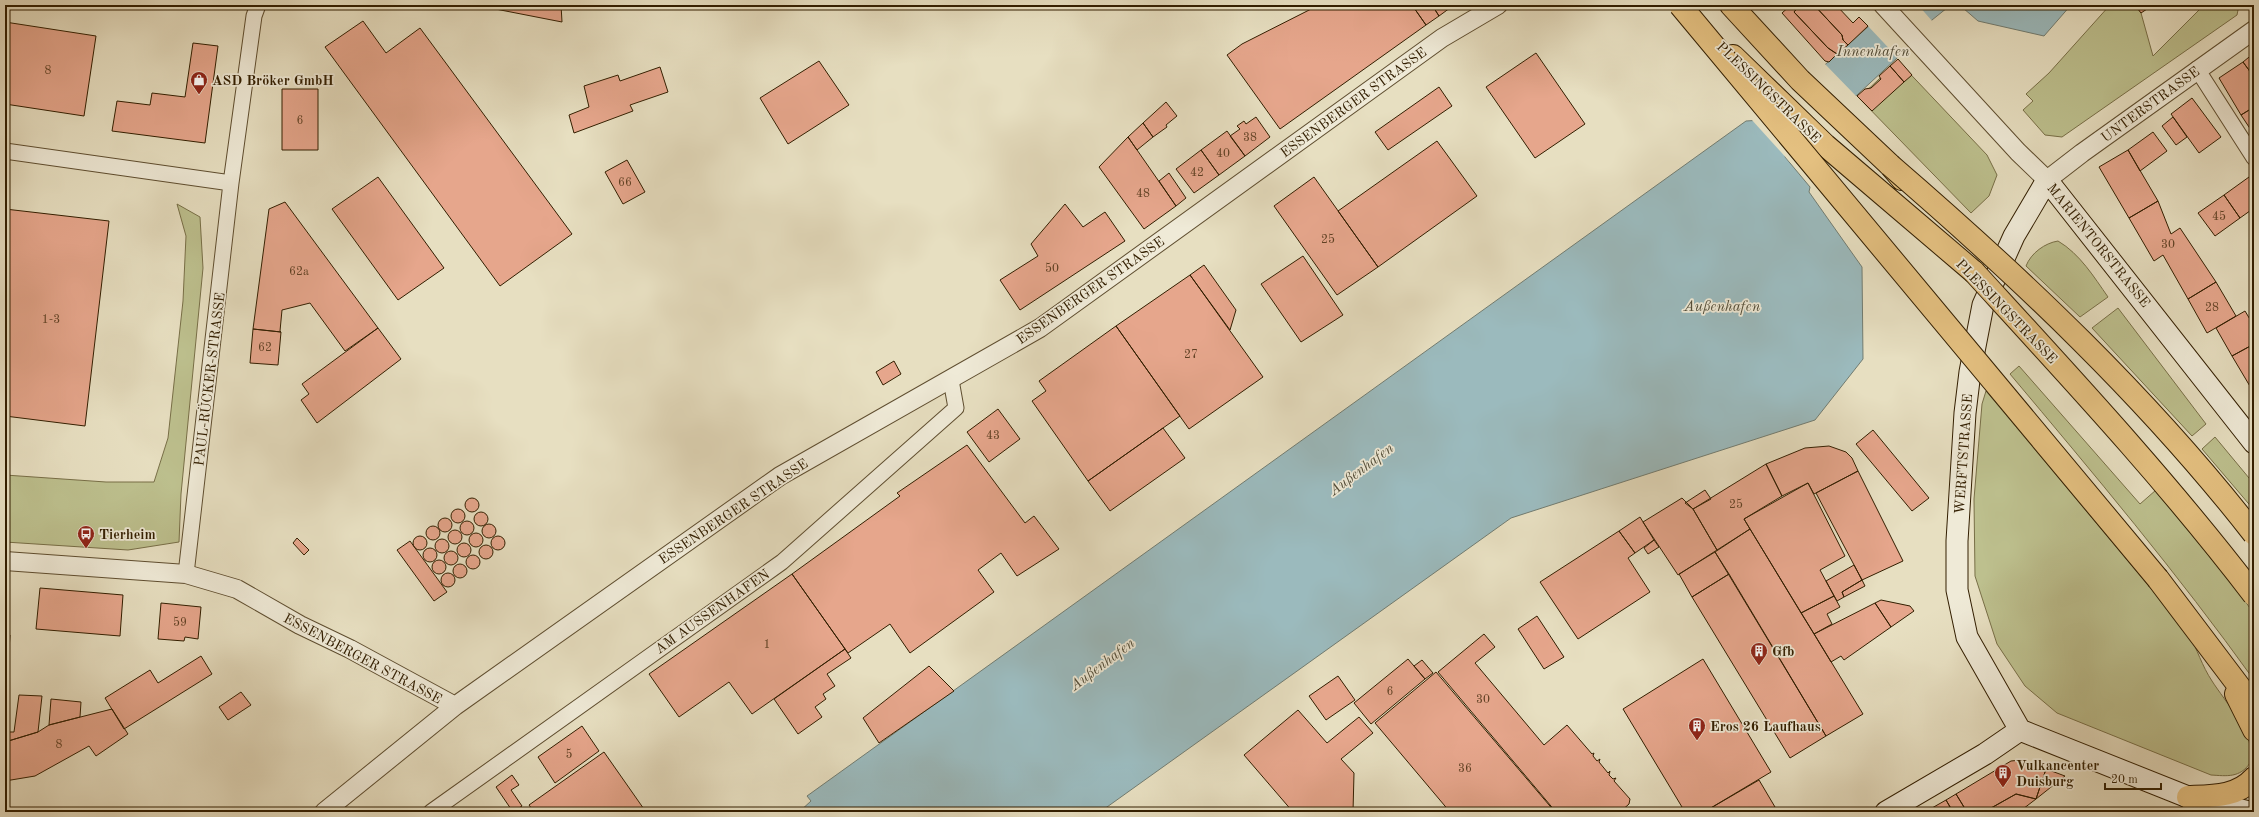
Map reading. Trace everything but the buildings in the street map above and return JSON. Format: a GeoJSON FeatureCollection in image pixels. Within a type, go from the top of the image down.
{"type":"FeatureCollection","features":[{"type":"Feature","properties":{"kind":"highway","name":"PLESSINGSTRASSE"},"geometry":{"type":"LineString","coordinates":[[1680,5],[1825,145],[1974,272],[2127,440],[2187,510],[2254,595]]}},
{"type":"Feature","properties":{"kind":"highway"},"geometry":{"type":"LineString","coordinates":[[1680,5],[2113,522],[2217,655],[2254,706]]}},
{"type":"Feature","properties":{"kind":"highway"},"geometry":{"type":"LineString","coordinates":[[1731,5],[1800,80],[1890,165],[1958,224],[2120,381],[2188,455],[2254,534]]}},
{"type":"Feature","properties":{"kind":"highway"},"geometry":{"type":"LineString","coordinates":[[1890,165],[1974,272]]}},
{"type":"Feature","properties":{"kind":"highway"},"geometry":{"type":"LineString","coordinates":[[2217,655],[2254,730]]}},
{"type":"Feature","properties":{"kind":"highway"},"geometry":{"type":"LineString","coordinates":[[2188,797],[2226,794],[2248,785],[2254,778]]}},
{"type":"Feature","properties":{"kind":"main road","name":"MARIENTORSTRASSE"},"geometry":{"type":"LineString","coordinates":[[2047,180],[2254,443]]}},
{"type":"Feature","properties":{"kind":"main road","name":"WERFTSTRASSE"},"geometry":{"type":"LineString","coordinates":[[2020,730],[1967,637],[1957,590],[1957,541],[1965,413],[1970,372],[1983,305],[2014,236],[2047,180]]}},
{"type":"Feature","properties":{"kind":"main road"},"geometry":{"type":"LineString","coordinates":[[1886,812],[1985,754],[2020,730],[2188,797],[2221,812]]}},
{"type":"Feature","properties":{"kind":"main road"},"geometry":{"type":"LineString","coordinates":[[2188,797],[2249,812]]}},
{"type":"Feature","properties":{"kind":"street","name":"PAUL-RÜCKER-STRASSE"},"geometry":{"type":"LineString","coordinates":[[186,574],[232,183],[254,16],[258,5]]}},
{"type":"Feature","properties":{"kind":"street","name":"ESSENBERGER STRASSE"},"geometry":{"type":"LineString","coordinates":[[5,561],[186,574],[237,589],[300,625],[350,649],[455,706],[780,476],[1040,328],[1442,38],[1498,5]]}},
{"type":"Feature","properties":{"kind":"street","name":"MARIENTORSTRASSE"},"geometry":{"type":"LineString","coordinates":[[1884,5],[2018,152],[2047,180]]}},
{"type":"Feature","properties":{"kind":"street","name":"UNTERSTRASSE"},"geometry":{"type":"LineString","coordinates":[[2047,180],[2197,69],[2254,30]]}},
{"type":"Feature","properties":{"kind":"street"},"geometry":{"type":"LineString","coordinates":[[2197,69],[2254,158]]}},
{"type":"Feature","properties":{"kind":"street"},"geometry":{"type":"LineString","coordinates":[[5,151],[232,183]]}},
{"type":"Feature","properties":{"kind":"street","name":"AM AUSSENHAFEN"},"geometry":{"type":"LineString","coordinates":[[431,812],[782,562],[956,408],[951,380]]}},
{"type":"Feature","properties":{"kind":"street"},"geometry":{"type":"LineString","coordinates":[[324,812],[455,706]]}},
{"type":"Feature","properties":{"kind":"green space"},"geometry":{"type":"Polygon","coordinates":[[[2110,5],[2135,5],[2141,13],[2153,56],[2204,5],[2239,5],[2237,15],[2062,137],[2045,135],[2023,110],[2033,101],[2026,94],[2049,73],[2110,5]]]}},
{"type":"Feature","properties":{"kind":"green space"},"geometry":{"type":"Polygon","coordinates":[[[1898,61],[1987,155],[1997,175],[1989,196],[1971,213],[1859,98],[1898,61]]]}},
{"type":"Feature","properties":{"kind":"green space"},"geometry":{"type":"Polygon","coordinates":[[[177,204],[200,217],[203,268],[181,494],[179,542],[128,550],[5,542],[5,475],[106,482],[154,482],[168,438],[183,301],[186,236],[177,204]]]}},
{"type":"Feature","properties":{"kind":"green space"},"geometry":{"type":"Polygon","coordinates":[[[2058,241],[2080,259],[2108,297],[2080,317],[2026,266],[2031,257],[2039,249],[2043,246],[2058,241]]]}},
{"type":"Feature","properties":{"kind":"green space"},"geometry":{"type":"Polygon","coordinates":[[[2118,308],[2206,424],[2192,436],[2092,328],[2118,308]]]}},
{"type":"Feature","properties":{"kind":"green space"},"geometry":{"type":"Polygon","coordinates":[[[2019,366],[2140,504],[2156,490],[2243,598],[2254,614],[2254,680],[2166,563],[2010,374],[2019,366]]]}},
{"type":"Feature","properties":{"kind":"green space"},"geometry":{"type":"Polygon","coordinates":[[[1986,391],[2189,634],[2208,675],[2239,720],[2250,743],[2250,763],[2242,771],[2228,776],[2211,775],[2057,713],[2025,686],[1997,644],[1975,576],[1974,499],[1982,404],[1986,391]]]}},
{"type":"Feature","properties":{"kind":"green space"},"geometry":{"type":"Polygon","coordinates":[[[2215,437],[2254,484],[2254,510],[2202,449],[2215,437]]]}},
{"type":"Feature","properties":{"kind":"water","name":"Außenhafen"},"geometry":{"type":"Polygon","coordinates":[[[1893,5],[2071,5],[2044,36],[1978,21],[1963,8],[1947,8],[1932,20],[1897,58],[1857,95],[1787,150],[1785,157],[1810,187],[1809,192],[1862,267],[1863,359],[1815,420],[1511,518],[1100,812],[799,812],[811,801],[807,796],[1746,121],[1762,120],[1893,5]]]}},
{"type":"Feature","properties":{"kind":"pier"},"geometry":{"type":"Polygon","coordinates":[[[1889,5],[1918,5],[1933,22],[1899,59],[1867,25],[1889,5]]]}},
{"type":"Feature","properties":{"kind":"pier"},"geometry":{"type":"Polygon","coordinates":[[[1824,63],[1857,97],[1789,151],[1787,157],[1800,173],[1751,119],[1761,118],[1824,63]]]}},
{"type":"Feature","properties":{"kind":"place","name":"ASD Bröker GmbH"},"geometry":{"type":"Point","coordinates":[199,95]}},
{"type":"Feature","properties":{"kind":"place","name":"Tierheim"},"geometry":{"type":"Point","coordinates":[86,549]}},
{"type":"Feature","properties":{"kind":"place","name":"Gfb"},"geometry":{"type":"Point","coordinates":[1759,666]}},
{"type":"Feature","properties":{"kind":"place","name":"Eros 26 Laufhaus"},"geometry":{"type":"Point","coordinates":[1697,741]}},
{"type":"Feature","properties":{"kind":"place","name":"Vulkancenter Duisburg"},"geometry":{"type":"Point","coordinates":[2003,788]}},
{"type":"Feature","properties":{"kind":"water label","name":"Innenhafen"},"geometry":{"type":"Point","coordinates":[1873,51]}}]}
